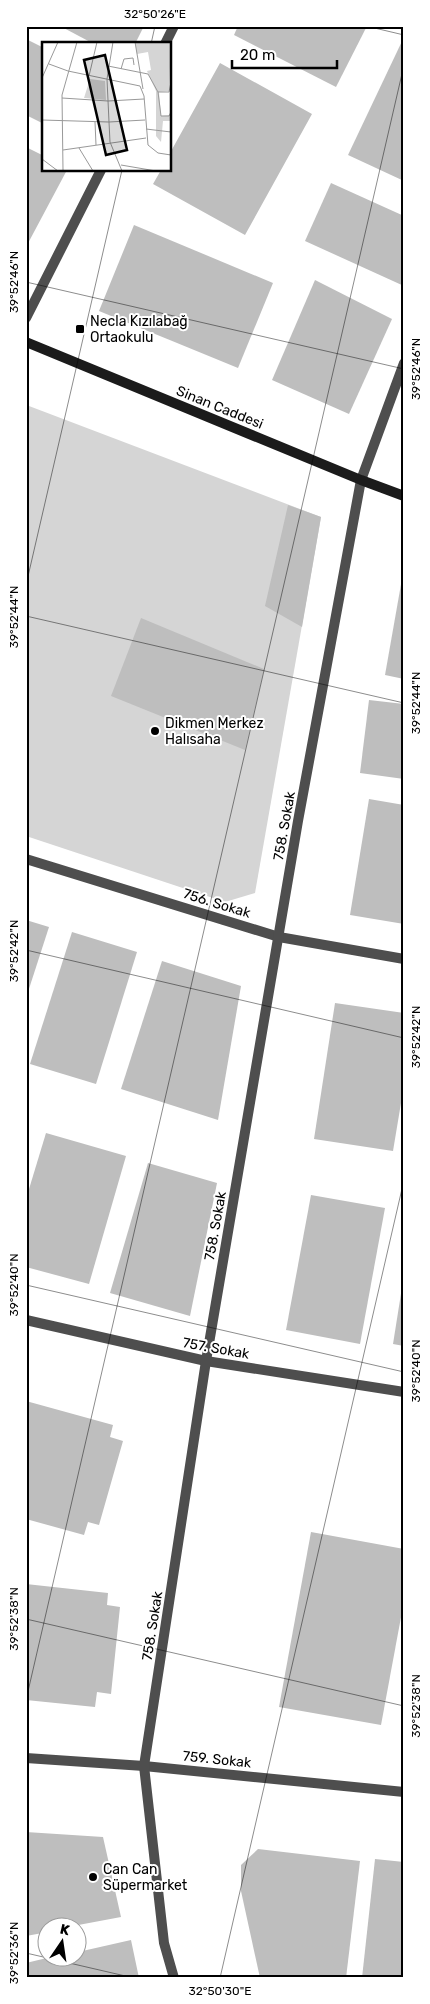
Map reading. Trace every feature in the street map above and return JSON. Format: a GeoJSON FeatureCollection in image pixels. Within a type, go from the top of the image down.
{"type":"FeatureCollection","features":[{"type":"Feature","properties":{"kind":"main road","name":"Sinan Caddesi"},"geometry":{"type":"LineString","coordinates":[[26,342],[404,496]]}},
{"type":"Feature","properties":{"kind":"street"},"geometry":{"type":"LineString","coordinates":[[166,42],[174,26]]}},
{"type":"Feature","properties":{"kind":"street"},"geometry":{"type":"LineString","coordinates":[[26,318],[100,171]]}},
{"type":"Feature","properties":{"kind":"street","name":"758. Sokak"},"geometry":{"type":"LineString","coordinates":[[174,1978],[164,1943],[144,1766],[206,1361],[298,821],[361,480],[404,362]]}},
{"type":"Feature","properties":{"kind":"street","name":"756. Sokak"},"geometry":{"type":"LineString","coordinates":[[26,859],[279,937],[404,959]]}},
{"type":"Feature","properties":{"kind":"street","name":"757. Sokak"},"geometry":{"type":"LineString","coordinates":[[26,1320],[206,1361],[404,1392]]}},
{"type":"Feature","properties":{"kind":"street","name":"759. Sokak"},"geometry":{"type":"LineString","coordinates":[[26,1758],[144,1766],[404,1792]]}},
{"type":"Feature","properties":{"kind":"shaded area","name":"Dikmen Merkez Halısaha"},"geometry":{"type":"Polygon","coordinates":[[[29,406],[321,517],[255,893],[225,902],[26,836],[26,410],[29,406]]]}},
{"type":"Feature","properties":{"kind":"building"},"geometry":{"type":"Polygon","coordinates":[[[60,26],[144,26],[136,42],[90,42],[60,26]]]}},
{"type":"Feature","properties":{"kind":"building"},"geometry":{"type":"Polygon","coordinates":[[[238,26],[367,26],[336,87],[234,35],[238,26]]]}},
{"type":"Feature","properties":{"kind":"building"},"geometry":{"type":"Polygon","coordinates":[[[404,37],[404,181],[348,155],[404,37]]]}},
{"type":"Feature","properties":{"kind":"building"},"geometry":{"type":"Polygon","coordinates":[[[26,39],[42,47],[42,123],[26,115],[26,39]]]}},
{"type":"Feature","properties":{"kind":"building"},"geometry":{"type":"Polygon","coordinates":[[[220,63],[312,114],[245,235],[153,184],[160,171],[171,171],[171,151],[220,63]]]}},
{"type":"Feature","properties":{"kind":"building"},"geometry":{"type":"Polygon","coordinates":[[[26,147],[42,155],[42,171],[66,171],[26,247],[26,147]]]}},
{"type":"Feature","properties":{"kind":"building"},"geometry":{"type":"Polygon","coordinates":[[[331,183],[404,216],[404,286],[305,241],[331,183]]]}},
{"type":"Feature","properties":{"kind":"building"},"geometry":{"type":"Polygon","coordinates":[[[134,225],[273,283],[238,368],[99,311],[134,225]]]}},
{"type":"Feature","properties":{"kind":"building"},"geometry":{"type":"Polygon","coordinates":[[[315,280],[392,319],[349,414],[272,380],[315,280]]]}},
{"type":"Feature","properties":{"kind":"building"},"geometry":{"type":"Polygon","coordinates":[[[288,505],[321,517],[302,627],[265,606],[288,505]]]}},
{"type":"Feature","properties":{"kind":"building"},"geometry":{"type":"Polygon","coordinates":[[[404,573],[404,679],[385,675],[404,573]]]}},
{"type":"Feature","properties":{"kind":"building"},"geometry":{"type":"Polygon","coordinates":[[[141,618],[264,669],[245,750],[111,696],[141,618]]]}},
{"type":"Feature","properties":{"kind":"building"},"geometry":{"type":"Polygon","coordinates":[[[369,700],[404,704],[404,779],[360,773],[369,700]]]}},
{"type":"Feature","properties":{"kind":"building"},"geometry":{"type":"Polygon","coordinates":[[[369,799],[404,805],[404,924],[350,915],[369,799]]]}},
{"type":"Feature","properties":{"kind":"building"},"geometry":{"type":"Polygon","coordinates":[[[26,920],[49,927],[27,995],[26,995],[26,920]]]}},
{"type":"Feature","properties":{"kind":"building"},"geometry":{"type":"Polygon","coordinates":[[[72,932],[137,952],[96,1084],[30,1064],[72,932]]]}},
{"type":"Feature","properties":{"kind":"building"},"geometry":{"type":"Polygon","coordinates":[[[162,961],[241,986],[218,1120],[121,1089],[162,961]]]}},
{"type":"Feature","properties":{"kind":"building"},"geometry":{"type":"Polygon","coordinates":[[[335,1003],[404,1013],[404,1085],[393,1151],[314,1139],[335,1003]]]}},
{"type":"Feature","properties":{"kind":"building"},"geometry":{"type":"Polygon","coordinates":[[[46,1133],[126,1156],[89,1284],[26,1267],[26,1199],[46,1133]]]}},
{"type":"Feature","properties":{"kind":"building"},"geometry":{"type":"Polygon","coordinates":[[[148,1163],[217,1183],[190,1316],[110,1293],[148,1163]]]}},
{"type":"Feature","properties":{"kind":"building"},"geometry":{"type":"Polygon","coordinates":[[[311,1195],[385,1208],[360,1344],[286,1330],[311,1195]]]}},
{"type":"Feature","properties":{"kind":"building"},"geometry":{"type":"Polygon","coordinates":[[[404,1281],[404,1346],[393,1344],[404,1281]]]}},
{"type":"Feature","properties":{"kind":"building"},"geometry":{"type":"Polygon","coordinates":[[[26,1401],[113,1425],[110,1437],[123,1441],[99,1525],[88,1522],[84,1535],[26,1519],[26,1401]]]}},
{"type":"Feature","properties":{"kind":"building"},"geometry":{"type":"Polygon","coordinates":[[[311,1532],[404,1549],[404,1601],[381,1725],[279,1707],[311,1532]]]}},
{"type":"Feature","properties":{"kind":"building"},"geometry":{"type":"Polygon","coordinates":[[[26,1584],[108,1593],[107,1605],[120,1607],[111,1694],[97,1692],[95,1707],[26,1700],[26,1584]]]}},
{"type":"Feature","properties":{"kind":"building"},"geometry":{"type":"Polygon","coordinates":[[[26,1832],[103,1837],[121,1917],[88,1923],[88,1916],[38,1916],[38,1934],[26,1936],[26,1832]]]}},
{"type":"Feature","properties":{"kind":"building"},"geometry":{"type":"Polygon","coordinates":[[[258,1849],[360,1861],[346,1978],[260,1978],[241,1891],[241,1865],[258,1849]]]}},
{"type":"Feature","properties":{"kind":"building"},"geometry":{"type":"Polygon","coordinates":[[[375,1859],[404,1862],[404,1978],[362,1978],[375,1859]]]}},
{"type":"Feature","properties":{"kind":"building"},"geometry":{"type":"Polygon","coordinates":[[[131,1940],[139,1978],[26,1978],[26,1963],[38,1960],[38,1966],[88,1966],[88,1950],[131,1940]]]}},
{"type":"Feature","properties":{"kind":"place","name":"Necla Kızılabağ Ortaokulu"},"geometry":{"type":"Point","coordinates":[80,329]}},
{"type":"Feature","properties":{"kind":"place","name":"Dikmen Merkez Halısaha"},"geometry":{"type":"Point","coordinates":[155,731]}},
{"type":"Feature","properties":{"kind":"place","name":"Can Can Süpermarket"},"geometry":{"type":"Point","coordinates":[93,1877]}}]}
